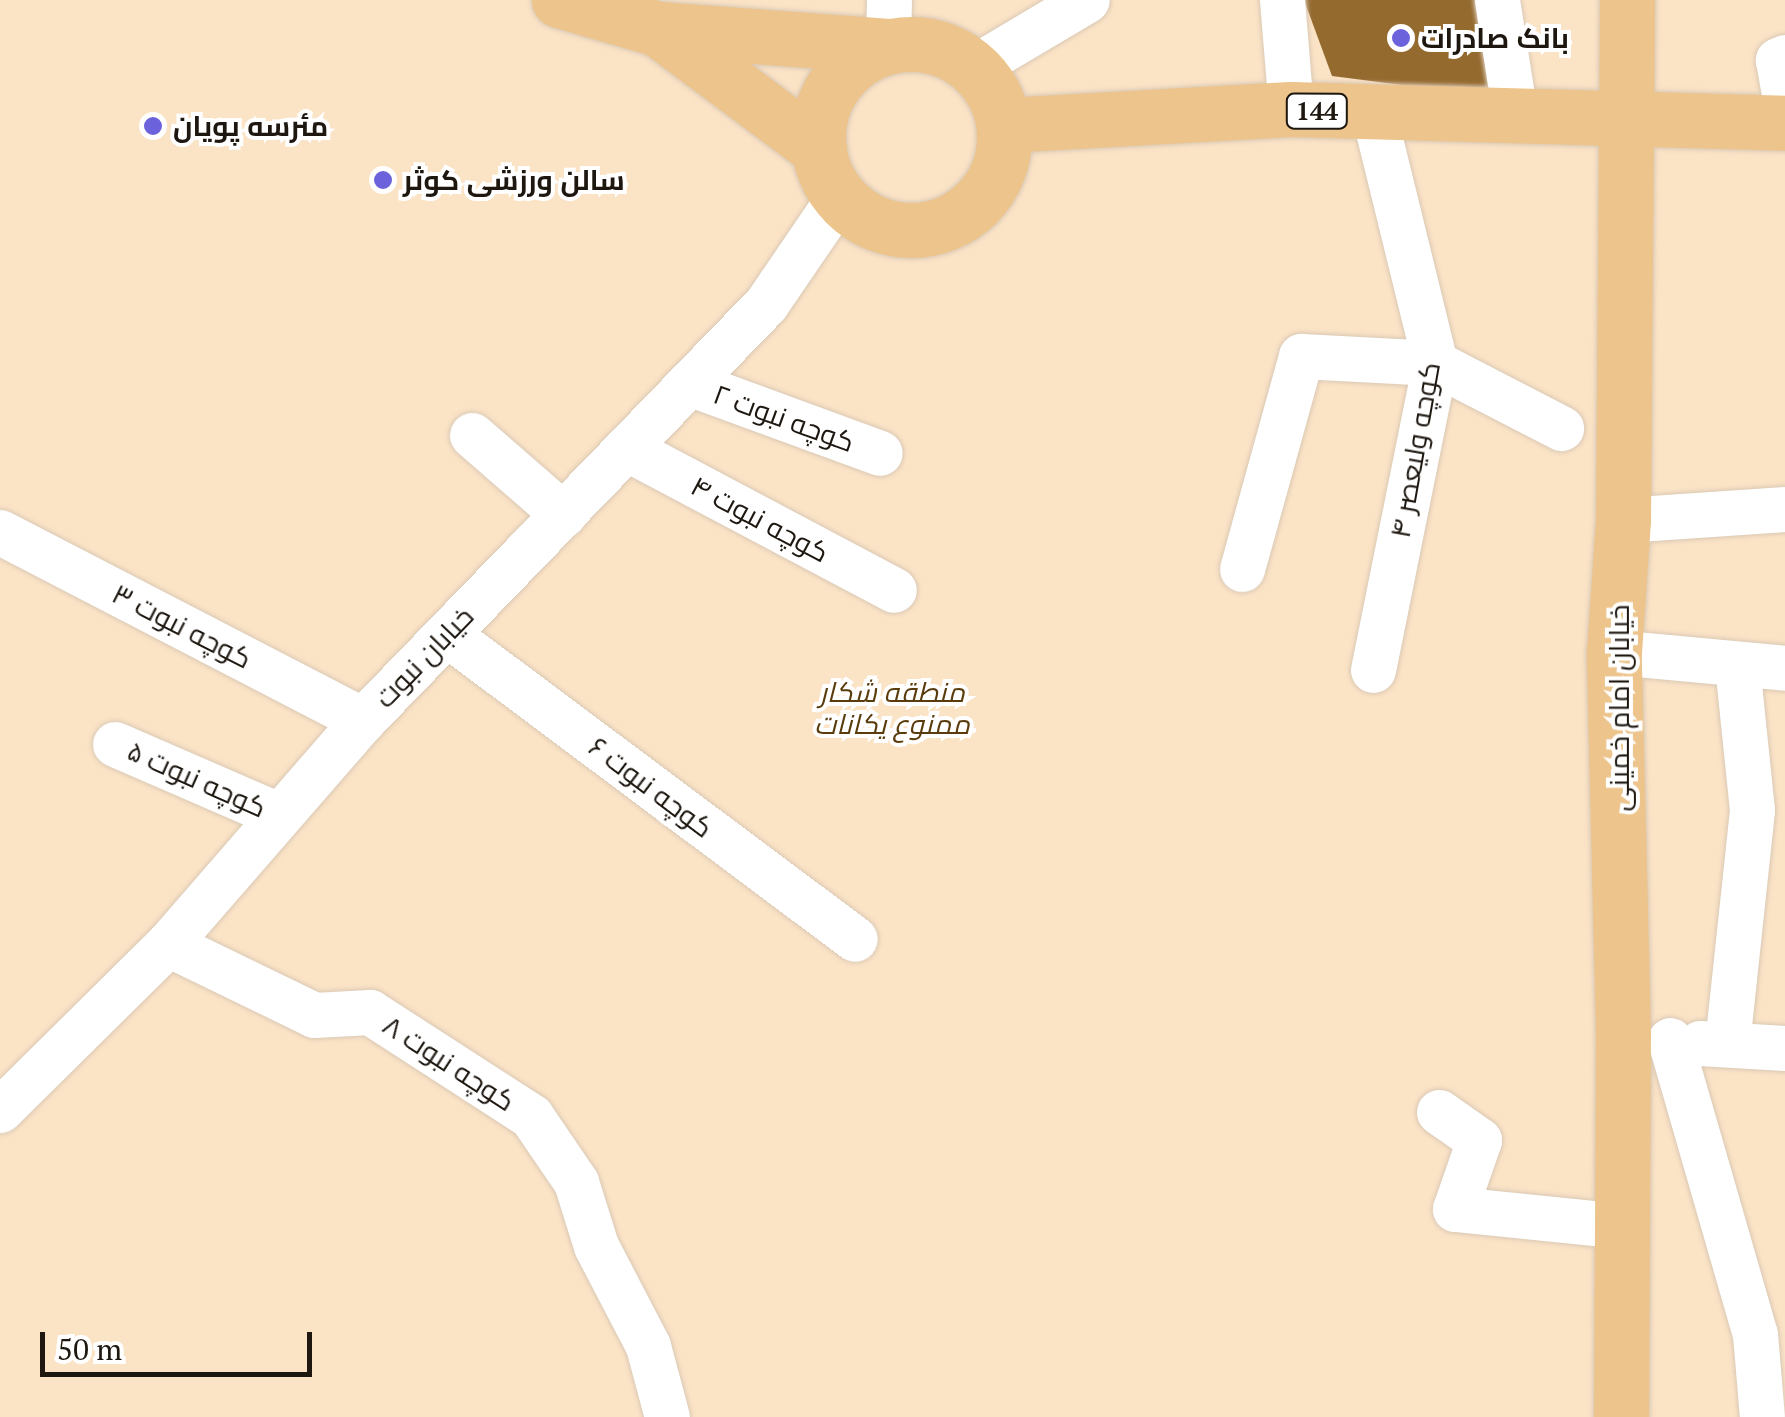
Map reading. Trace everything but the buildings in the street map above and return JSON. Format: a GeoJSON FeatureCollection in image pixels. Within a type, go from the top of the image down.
{"type":"FeatureCollection","features":[{"type":"Feature","properties":{"kind":"main road","name":"خیابان امام خمینی"},"geometry":{"type":"LineString","coordinates":[[1621,1417],[1622,1226],[1647,1037],[1614,652],[1623,520],[1627,0]]}},
{"type":"Feature","properties":{"kind":"main road"},"geometry":{"type":"LineString","coordinates":[[580,3],[658,30],[829,173],[864,218],[910,233],[957,220],[987,193],[1005,153],[1005,125],[974,66],[888,23],[658,30]]}},
{"type":"Feature","properties":{"kind":"main road"},"geometry":{"type":"LineString","coordinates":[[829,173],[819,122],[833,84],[888,23]]}},
{"type":"Feature","properties":{"kind":"main road","name":"144"},"geometry":{"type":"LineString","coordinates":[[1005,125],[1291,109],[1785,122]]}},
{"type":"Feature","properties":{"kind":"street"},"geometry":{"type":"LineString","coordinates":[[974,66],[1087,0]]}},
{"type":"Feature","properties":{"kind":"street"},"geometry":{"type":"LineString","coordinates":[[1282,0],[1291,109]]}},
{"type":"Feature","properties":{"kind":"street"},"geometry":{"type":"LineString","coordinates":[[1497,0],[1515,115]]}},
{"type":"Feature","properties":{"kind":"street","name":"کوچه ولیعصر ۴"},"geometry":{"type":"LineString","coordinates":[[1374,114],[1435,364],[1374,670]]}},
{"type":"Feature","properties":{"kind":"street","name":"خیابان نبوت"},"geometry":{"type":"LineString","coordinates":[[0,1110],[168,944],[363,720],[766,304],[829,173]]}},
{"type":"Feature","properties":{"kind":"street"},"geometry":{"type":"LineString","coordinates":[[1242,569],[1300,356],[1435,364],[1561,428]]}},
{"type":"Feature","properties":{"kind":"street","name":"کوچه نبوت ۲"},"geometry":{"type":"LineString","coordinates":[[689,383],[880,452]]}},
{"type":"Feature","properties":{"kind":"street"},"geometry":{"type":"LineString","coordinates":[[472,435],[563,514]]}},
{"type":"Feature","properties":{"kind":"street","name":"کوچه نبوت ۴"},"geometry":{"type":"LineString","coordinates":[[626,448],[894,590]]}},
{"type":"Feature","properties":{"kind":"street"},"geometry":{"type":"LineString","coordinates":[[1623,520],[1785,509]]}},
{"type":"Feature","properties":{"kind":"street","name":"کوچه نبوت ۳"},"geometry":{"type":"LineString","coordinates":[[0,532],[363,720]]}},
{"type":"Feature","properties":{"kind":"street","name":"کوچه نبوت ۶"},"geometry":{"type":"LineString","coordinates":[[447,634],[855,939]]}},
{"type":"Feature","properties":{"kind":"street"},"geometry":{"type":"LineString","coordinates":[[1614,652],[1785,668]]}},
{"type":"Feature","properties":{"kind":"street"},"geometry":{"type":"LineString","coordinates":[[1727,1044],[1752,810],[1737,666]]}},
{"type":"Feature","properties":{"kind":"street","name":"کوچه نبوت ۵"},"geometry":{"type":"LineString","coordinates":[[116,744],[278,815]]}},
{"type":"Feature","properties":{"kind":"street","name":"کوچه نبوت ۸"},"geometry":{"type":"LineString","coordinates":[[168,944],[314,1015],[370,1012],[531,1116],[576,1182],[596,1246],[648,1346],[667,1417]]}},
{"type":"Feature","properties":{"kind":"street"},"geometry":{"type":"LineString","coordinates":[[1762,1417],[1755,1334],[1647,1037],[1785,1048]]}},
{"type":"Feature","properties":{"kind":"street"},"geometry":{"type":"LineString","coordinates":[[1439,1112],[1479,1140],[1455,1209],[1622,1226]]}},
{"type":"Feature","properties":{"kind":"green space","name":"منطقه شکار ممنوع یکانات"},"geometry":{"type":"Polygon","coordinates":[[[0,0],[1785,0],[1785,1417],[0,1417],[0,0]]]}},
{"type":"Feature","properties":{"kind":"place","name":"بانک صادرات"},"geometry":{"type":"Point","coordinates":[1401,38]}},
{"type":"Feature","properties":{"kind":"place","name":"مئرسه پویان"},"geometry":{"type":"Point","coordinates":[153,126]}},
{"type":"Feature","properties":{"kind":"place","name":"سالن ورزشی کوثر"},"geometry":{"type":"Point","coordinates":[383,180]}}]}
